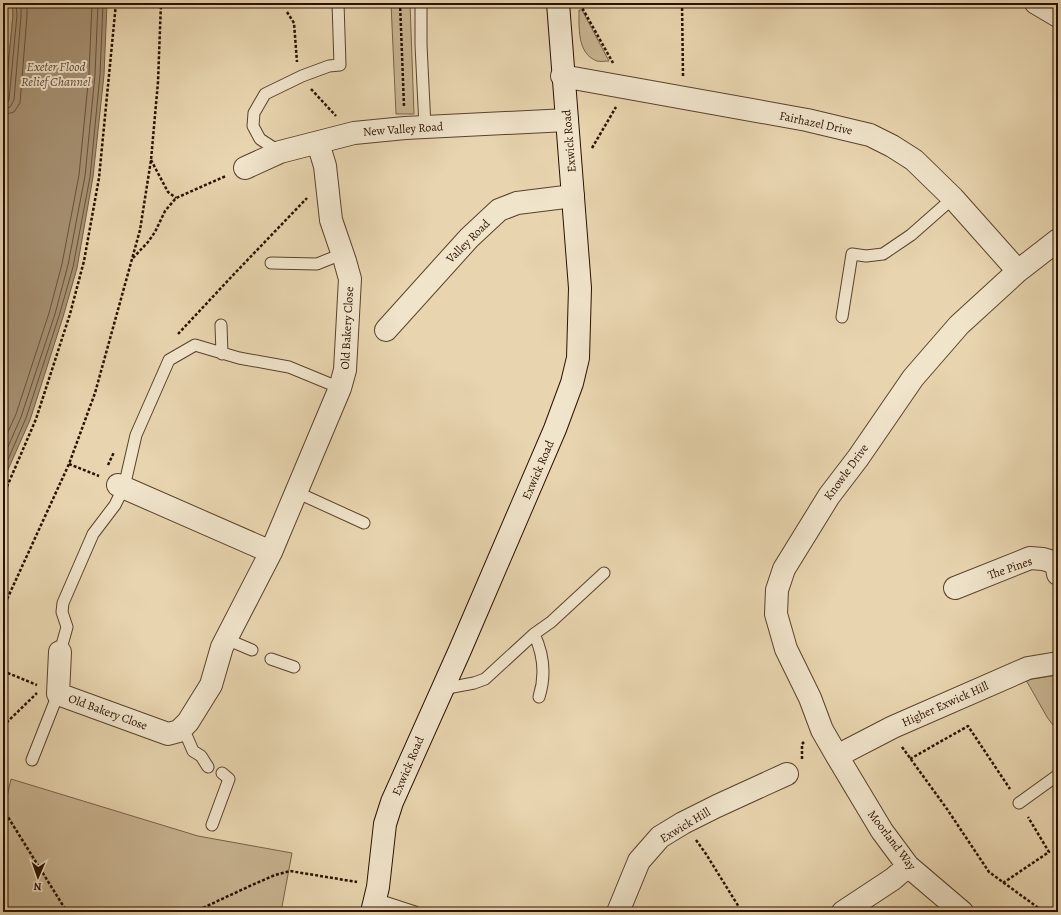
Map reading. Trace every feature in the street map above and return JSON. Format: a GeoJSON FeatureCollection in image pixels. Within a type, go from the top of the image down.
{"type":"FeatureCollection","features":[{"type":"Feature","properties":{"kind":"street","name":"Exwick Road"},"geometry":{"type":"LineString","coordinates":[[375,899],[385,824],[392,802],[460,650],[555,429],[572,383],[578,358],[580,288],[573,188],[562,76],[558,3]]}},
{"type":"Feature","properties":{"kind":"street"},"geometry":{"type":"LineString","coordinates":[[1036,3],[1058,16]]}},
{"type":"Feature","properties":{"kind":"street","name":"Fairhazel Drive"},"geometry":{"type":"LineString","coordinates":[[562,76],[808,120],[870,135],[892,146],[914,160],[953,198],[1018,271]]}},
{"type":"Feature","properties":{"kind":"street","name":"New Valley Road"},"geometry":{"type":"LineString","coordinates":[[245,168],[280,152],[354,133],[415,127],[567,120]]}},
{"type":"Feature","properties":{"kind":"street","name":"Old Bakery Close"},"geometry":{"type":"LineString","coordinates":[[60,652],[51,690],[168,734],[179,731],[188,722],[211,685],[222,647],[271,552],[340,388],[345,370],[350,279],[331,220],[325,166],[318,143]]}},
{"type":"Feature","properties":{"kind":"street","name":"Valley Road"},"geometry":{"type":"LineString","coordinates":[[386,330],[469,238],[499,210],[517,202],[573,188]]}},
{"type":"Feature","properties":{"kind":"street","name":"Knowle Drive"},"geometry":{"type":"LineString","coordinates":[[837,756],[822,730],[810,698],[786,649],[776,614],[777,590],[784,569],[829,496],[858,458],[913,378],[959,325],[1018,271],[1058,240]]}},
{"type":"Feature","properties":{"kind":"street"},"geometry":{"type":"LineString","coordinates":[[115,483],[271,552]]}},
{"type":"Feature","properties":{"kind":"street","name":"The Pines"},"geometry":{"type":"LineString","coordinates":[[955,588],[1030,558],[1043,559],[1053,562],[1057,568],[1058,574]]}},
{"type":"Feature","properties":{"kind":"street","name":"Higher Exwick Hill"},"geometry":{"type":"LineString","coordinates":[[837,756],[893,727],[1028,668],[1058,663]]}},
{"type":"Feature","properties":{"kind":"street","name":"Moorland Way"},"geometry":{"type":"LineString","coordinates":[[837,756],[882,831],[908,866],[962,912]]}},
{"type":"Feature","properties":{"kind":"street","name":"Exwick Hill"},"geometry":{"type":"LineString","coordinates":[[618,912],[639,861],[660,837],[683,823],[717,806],[787,774]]}},
{"type":"Feature","properties":{"kind":"street"},"geometry":{"type":"LineString","coordinates":[[843,912],[893,879],[908,866]]}},
{"type":"Feature","properties":{"kind":"lane"},"geometry":{"type":"LineString","coordinates":[[280,152],[260,139],[252,126],[254,113],[265,94],[302,76],[329,66],[340,65],[338,3]]}},
{"type":"Feature","properties":{"kind":"lane"},"geometry":{"type":"LineString","coordinates":[[415,127],[421,45],[421,3]]}},
{"type":"Feature","properties":{"kind":"lane"},"geometry":{"type":"LineString","coordinates":[[842,317],[852,254],[866,256],[882,254],[911,235],[953,198]]}},
{"type":"Feature","properties":{"kind":"lane"},"geometry":{"type":"LineString","coordinates":[[271,263],[317,264],[342,254]]}},
{"type":"Feature","properties":{"kind":"lane"},"geometry":{"type":"LineString","coordinates":[[221,325],[222,354]]}},
{"type":"Feature","properties":{"kind":"lane","name":"Old Bakery Close"},"geometry":{"type":"LineString","coordinates":[[60,652],[67,627],[62,612],[63,603],[93,534],[114,505],[115,483],[169,360],[195,345],[239,358],[289,366],[340,388]]}},
{"type":"Feature","properties":{"kind":"lane"},"geometry":{"type":"LineString","coordinates":[[296,492],[364,523]]}},
{"type":"Feature","properties":{"kind":"lane"},"geometry":{"type":"LineString","coordinates":[[442,689],[474,683],[485,679],[534,634],[551,622],[604,573]]}},
{"type":"Feature","properties":{"kind":"lane"},"geometry":{"type":"LineString","coordinates":[[534,634],[540,646],[543,669],[544,684],[539,697]]}},
{"type":"Feature","properties":{"kind":"lane"},"geometry":{"type":"LineString","coordinates":[[226,639],[252,650]]}},
{"type":"Feature","properties":{"kind":"lane"},"geometry":{"type":"LineString","coordinates":[[271,659],[294,667]]}},
{"type":"Feature","properties":{"kind":"lane"},"geometry":{"type":"LineString","coordinates":[[32,760],[51,690]]}},
{"type":"Feature","properties":{"kind":"lane"},"geometry":{"type":"LineString","coordinates":[[179,731],[187,737],[193,751],[201,756],[208,767]]}},
{"type":"Feature","properties":{"kind":"lane"},"geometry":{"type":"LineString","coordinates":[[212,825],[230,779],[222,773]]}},
{"type":"Feature","properties":{"kind":"lane"},"geometry":{"type":"LineString","coordinates":[[1020,803],[1058,775]]}},
{"type":"Feature","properties":{"kind":"lane"},"geometry":{"type":"LineString","coordinates":[[375,899],[415,912]]}},
{"type":"Feature","properties":{"kind":"path"},"geometry":{"type":"LineString","coordinates":[[3,496],[36,419],[70,314],[84,261],[99,178],[116,3]]}},
{"type":"Feature","properties":{"kind":"path"},"geometry":{"type":"LineString","coordinates":[[3,608],[69,464],[95,393],[133,258],[140,230],[151,160],[158,82],[161,3]]}},
{"type":"Feature","properties":{"kind":"path"},"geometry":{"type":"LineString","coordinates":[[400,3],[415,127]]}},
{"type":"Feature","properties":{"kind":"path"},"geometry":{"type":"LineString","coordinates":[[573,188],[627,87],[581,5],[578,3]]}},
{"type":"Feature","properties":{"kind":"path"},"geometry":{"type":"LineString","coordinates":[[682,3],[683,98]]}},
{"type":"Feature","properties":{"kind":"path"},"geometry":{"type":"LineString","coordinates":[[151,160],[168,192],[176,198]]}},
{"type":"Feature","properties":{"kind":"path"},"geometry":{"type":"LineString","coordinates":[[133,258],[148,242],[155,232],[165,211],[176,198],[245,168]]}},
{"type":"Feature","properties":{"kind":"path"},"geometry":{"type":"LineString","coordinates":[[178,335],[292,213],[326,180]]}},
{"type":"Feature","properties":{"kind":"path"},"geometry":{"type":"LineString","coordinates":[[69,464],[115,483],[115,449]]}},
{"type":"Feature","properties":{"kind":"path"},"geometry":{"type":"LineString","coordinates":[[3,671],[51,690]]}},
{"type":"Feature","properties":{"kind":"path"},"geometry":{"type":"LineString","coordinates":[[3,726],[51,690]]}},
{"type":"Feature","properties":{"kind":"path"},"geometry":{"type":"LineString","coordinates":[[1003,883],[1049,852],[1020,803],[968,726],[910,759],[947,809],[989,872],[1003,883],[1044,912]]}},
{"type":"Feature","properties":{"kind":"path"},"geometry":{"type":"LineString","coordinates":[[787,774],[802,765],[802,744],[807,738],[822,730]]}},
{"type":"Feature","properties":{"kind":"path"},"geometry":{"type":"LineString","coordinates":[[3,809],[67,912]]}},
{"type":"Feature","properties":{"kind":"path"},"geometry":{"type":"LineString","coordinates":[[706,854],[742,912]]}},
{"type":"Feature","properties":{"kind":"path"},"geometry":{"type":"LineString","coordinates":[[194,912],[252,884],[275,875],[290,872],[354,881],[375,899]]}},
{"type":"Feature","properties":{"kind":"shaded area"},"geometry":{"type":"Polygon","coordinates":[[[3,3],[12,3],[13,15],[3,121],[3,3]]]}},
{"type":"Feature","properties":{"kind":"shaded area"},"geometry":{"type":"Polygon","coordinates":[[[391,3],[410,3],[414,114],[396,114],[391,3]]]}},
{"type":"Feature","properties":{"kind":"shaded area"},"geometry":{"type":"Polygon","coordinates":[[[579,10],[582,10],[609,61],[597,61],[590,57],[586,52],[580,39],[579,10]]]}},
{"type":"Feature","properties":{"kind":"shaded area"},"geometry":{"type":"Polygon","coordinates":[[[1058,675],[1058,732],[1047,717],[1026,680],[1058,675]]]}},
{"type":"Feature","properties":{"kind":"shaded area"},"geometry":{"type":"Polygon","coordinates":[[[11,779],[198,836],[292,853],[281,912],[3,912],[3,801],[6,801],[11,779]]]}},
{"type":"Feature","properties":{"kind":"water","name":"Exeter Flood Relief Channel"},"geometry":{"type":"Polygon","coordinates":[[[12,3],[107,3],[104,75],[93,177],[77,268],[30,420],[3,481],[3,121],[13,15],[12,3]]]}}]}
